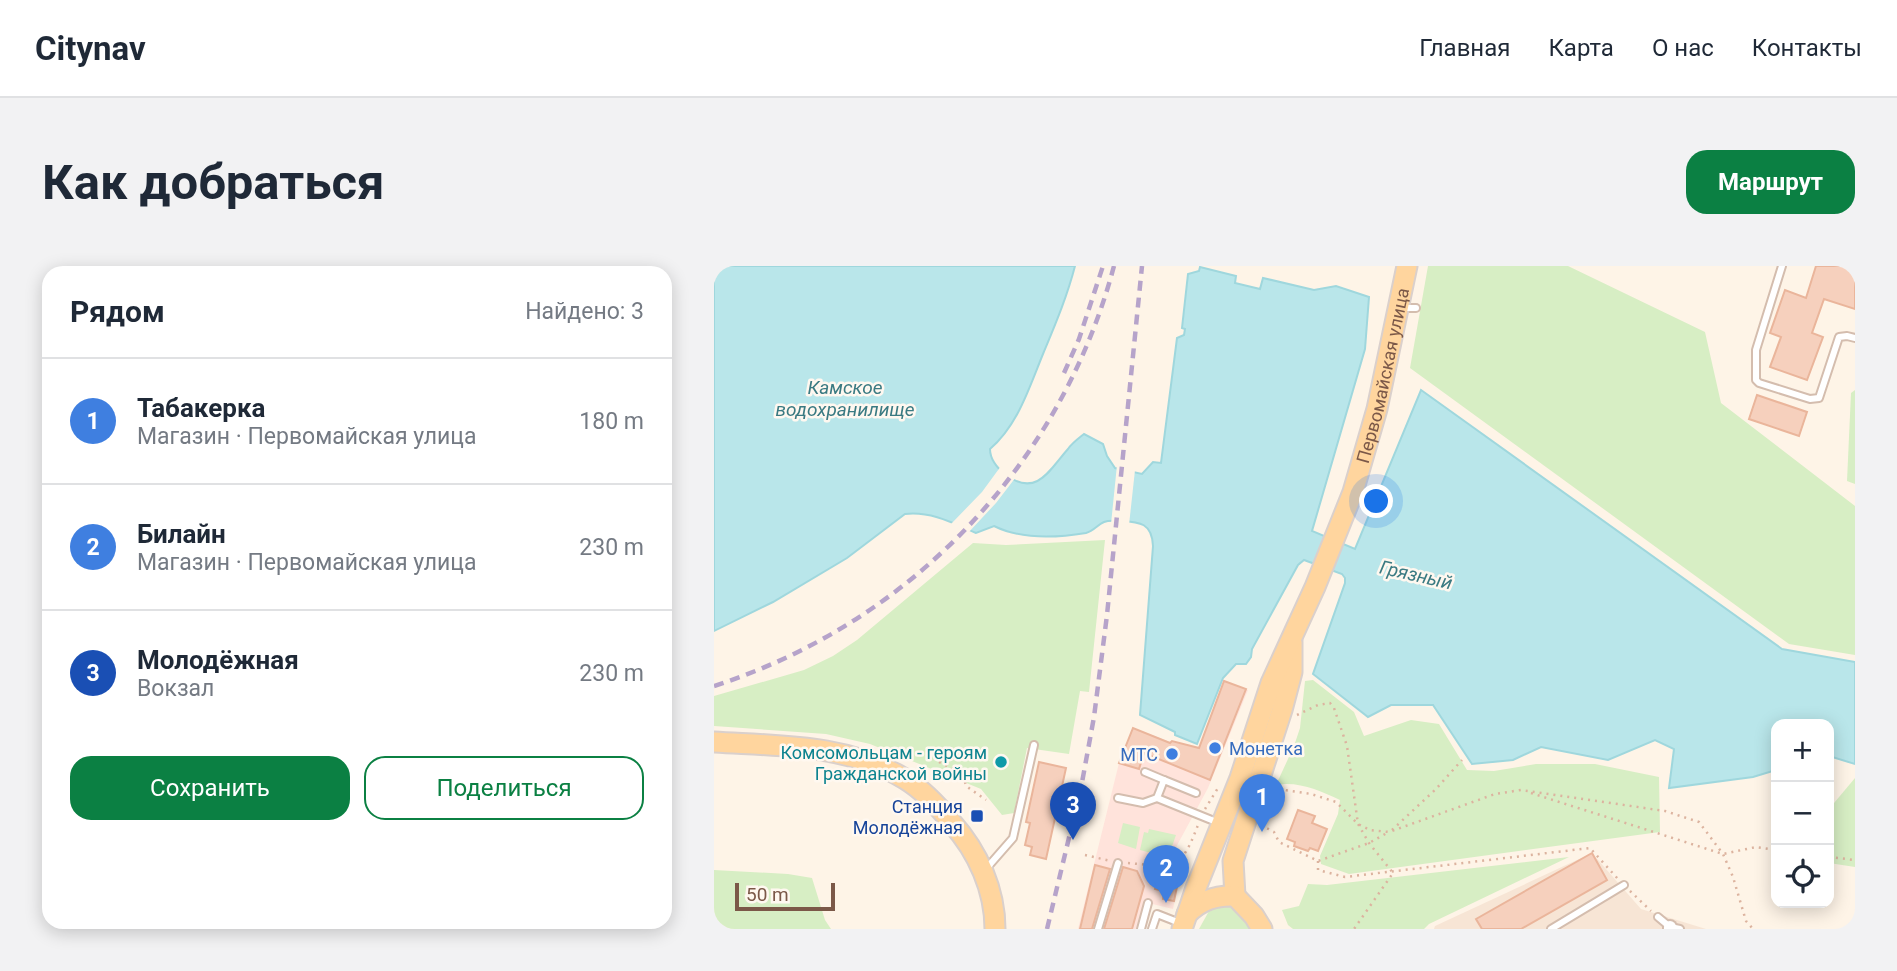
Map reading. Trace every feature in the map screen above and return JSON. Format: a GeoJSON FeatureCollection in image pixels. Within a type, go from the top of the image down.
{"type":"FeatureCollection","features":[{"type":"Feature","properties":{"kind":"main road","name":"Первомайская улица"},"geometry":{"type":"LineString","coordinates":[[1185,922],[1240,778],[1271,683],[1292,641],[1353,492],[1408,308],[1407,266]]}},
{"type":"Feature","properties":{"kind":"main road","name":"Первомайская улица"},"geometry":{"type":"LineString","coordinates":[[1235,896],[1233,861],[1282,710],[1292,672],[1292,641]]}},
{"type":"Feature","properties":{"kind":"main road"},"geometry":{"type":"LineString","coordinates":[[714,742],[832,752],[859,758],[888,770],[918,789],[950,820],[971,847],[984,872],[995,929]]}},
{"type":"Feature","properties":{"kind":"main road"},"geometry":{"type":"LineString","coordinates":[[1185,922],[1197,904],[1218,896],[1235,896],[1254,915],[1262,929]]}},
{"type":"Feature","properties":{"kind":"lane"},"geometry":{"type":"LineString","coordinates":[[1782,266],[1756,350],[1756,377],[1759,383],[1810,399],[1819,398],[1839,337],[1842,335],[1855,338]]}},
{"type":"Feature","properties":{"kind":"lane"},"geometry":{"type":"LineString","coordinates":[[984,872],[1013,838],[1034,744]]}},
{"type":"Feature","properties":{"kind":"lane"},"geometry":{"type":"LineString","coordinates":[[1145,772],[1196,793]]}},
{"type":"Feature","properties":{"kind":"lane"},"geometry":{"type":"LineString","coordinates":[[1157,798],[1164,780]]}},
{"type":"Feature","properties":{"kind":"lane"},"geometry":{"type":"LineString","coordinates":[[1118,798],[1143,803],[1157,798],[1221,824]]}},
{"type":"Feature","properties":{"kind":"lane"},"geometry":{"type":"LineString","coordinates":[[1098,929],[1118,863]]}},
{"type":"Feature","properties":{"kind":"lane"},"geometry":{"type":"LineString","coordinates":[[1551,929],[1624,886]]}},
{"type":"Feature","properties":{"kind":"lane"},"geometry":{"type":"LineString","coordinates":[[1141,929],[1149,903]]}},
{"type":"Feature","properties":{"kind":"lane"},"geometry":{"type":"LineString","coordinates":[[1146,911],[1185,922]]}},
{"type":"Feature","properties":{"kind":"lane"},"geometry":{"type":"LineString","coordinates":[[1152,929],[1157,914]]}},
{"type":"Feature","properties":{"kind":"lane"},"geometry":{"type":"LineString","coordinates":[[1658,917],[1673,928]]}},
{"type":"Feature","properties":{"kind":"path"},"geometry":{"type":"LineString","coordinates":[[1297,715],[1318,705],[1330,703],[1334,708],[1347,746],[1358,824]]}},
{"type":"Feature","properties":{"kind":"path"},"geometry":{"type":"LineString","coordinates":[[1358,824],[1370,830],[1390,832],[1436,789],[1462,760]]}},
{"type":"Feature","properties":{"kind":"path"},"geometry":{"type":"LineString","coordinates":[[939,762],[963,774],[966,786],[986,800]]}},
{"type":"Feature","properties":{"kind":"path"},"geometry":{"type":"LineString","coordinates":[[1085,855],[1118,863],[1171,867],[1178,863],[1190,845],[1220,784]]}},
{"type":"Feature","properties":{"kind":"path"},"geometry":{"type":"LineString","coordinates":[[1268,788],[1311,794],[1336,802],[1358,824],[1393,873]]}},
{"type":"Feature","properties":{"kind":"path"},"geometry":{"type":"LineString","coordinates":[[1521,790],[1723,854],[1756,847],[1771,849]]}},
{"type":"Feature","properties":{"kind":"path"},"geometry":{"type":"LineString","coordinates":[[1255,822],[1274,832],[1279,842],[1318,861],[1495,794],[1521,790],[1665,811],[1699,822],[1723,854],[1746,921],[1753,929]]}},
{"type":"Feature","properties":{"kind":"path"},"geometry":{"type":"LineString","coordinates":[[1318,861],[1318,870],[1345,877],[1590,848],[1624,886],[1658,917]]}},
{"type":"Feature","properties":{"kind":"path"},"geometry":{"type":"LineString","coordinates":[[1834,858],[1855,860]]}},
{"type":"Feature","properties":{"kind":"path"},"geometry":{"type":"LineString","coordinates":[[1354,929],[1393,873]]}},
{"type":"Feature","properties":{"kind":"shaded area"},"geometry":{"type":"Polygon","coordinates":[[[1224,681],[1248,690],[1208,788],[1168,862],[1178,883],[1173,909],[1144,902],[1136,929],[1078,929],[1119,763],[1133,728],[1170,742],[1199,748],[1224,681]]]}},
{"type":"Feature","properties":{"kind":"shaded area"},"geometry":{"type":"Polygon","coordinates":[[[1592,853],[1641,909],[1706,929],[1434,929],[1435,926],[1592,853]]]}},
{"type":"Feature","properties":{"kind":"green space"},"geometry":{"type":"Polygon","coordinates":[[[1428,266],[1568,266],[1705,332],[1721,403],[1855,506],[1855,655],[1789,644],[1410,368],[1428,266]]]}},
{"type":"Feature","properties":{"kind":"green space"},"geometry":{"type":"Polygon","coordinates":[[[1855,390],[1855,484],[1847,481],[1851,393],[1855,390]]]}},
{"type":"Feature","properties":{"kind":"green space"},"geometry":{"type":"Polygon","coordinates":[[[1105,540],[1089,692],[1080,691],[1069,754],[1027,748],[1014,813],[1002,815],[981,789],[870,744],[826,734],[714,726],[714,696],[804,670],[833,656],[857,640],[973,543],[1006,545],[1105,540]]]}},
{"type":"Feature","properties":{"kind":"green space"},"geometry":{"type":"Polygon","coordinates":[[[1313,680],[1354,712],[1364,736],[1411,720],[1439,724],[1467,770],[1494,771],[1536,764],[1595,764],[1659,777],[1660,832],[1349,874],[1321,864],[1320,856],[1338,814],[1340,800],[1301,786],[1276,785],[1300,728],[1305,681],[1313,680]]]}},
{"type":"Feature","properties":{"kind":"green space"},"geometry":{"type":"Polygon","coordinates":[[[1855,778],[1855,867],[1834,864],[1834,803],[1855,778]]]}},
{"type":"Feature","properties":{"kind":"green space"},"geometry":{"type":"Polygon","coordinates":[[[1123,823],[1140,827],[1136,849],[1118,843],[1123,823]]]}},
{"type":"Feature","properties":{"kind":"green space"},"geometry":{"type":"Polygon","coordinates":[[[1149,829],[1176,835],[1170,852],[1155,854],[1140,850],[1144,832],[1148,833],[1149,829]]]}},
{"type":"Feature","properties":{"kind":"green space"},"geometry":{"type":"Polygon","coordinates":[[[1569,857],[1429,924],[1424,929],[1293,929],[1288,925],[1282,910],[1299,906],[1308,884],[1327,885],[1569,857]]]}},
{"type":"Feature","properties":{"kind":"green space"},"geometry":{"type":"Polygon","coordinates":[[[714,870],[812,878],[825,920],[831,929],[714,929],[714,870]]]}},
{"type":"Feature","properties":{"kind":"green space"},"geometry":{"type":"Polygon","coordinates":[[[1224,905],[1233,906],[1253,929],[1199,929],[1209,911],[1224,905]]]}},
{"type":"Feature","properties":{"kind":"water"},"geometry":{"type":"Polygon","coordinates":[[[714,266],[1075,266],[1022,405],[1008,429],[990,449],[993,461],[1007,476],[1027,483],[1035,482],[1049,472],[1071,445],[1084,434],[1103,444],[1115,468],[1142,474],[1153,462],[1161,463],[1177,338],[1184,335],[1185,329],[1182,328],[1188,274],[1199,271],[1200,267],[1236,276],[1235,283],[1260,289],[1263,278],[1314,290],[1336,286],[1369,297],[1365,349],[1312,531],[1355,549],[1421,390],[1782,649],[1855,662],[1855,764],[1834,758],[1834,719],[1771,719],[1771,772],[1753,777],[1669,788],[1674,749],[1655,740],[1608,760],[1541,747],[1513,760],[1472,764],[1433,705],[1391,705],[1368,717],[1313,674],[1345,578],[1342,574],[1304,560],[1298,565],[1252,649],[1251,657],[1246,664],[1236,664],[1223,678],[1197,744],[1140,715],[1153,546],[1147,528],[1134,522],[1108,521],[1086,533],[1039,537],[1016,534],[994,526],[976,533],[933,516],[905,514],[847,558],[773,602],[714,631],[714,266]]]}},
{"type":"Feature","properties":{"kind":"pier"},"geometry":{"type":"Polygon","coordinates":[[[1117,465],[1135,470],[1129,525],[1111,524],[1117,465]]]}},
{"type":"Feature","properties":{"kind":"pier"},"geometry":{"type":"Polygon","coordinates":[[[1001,466],[1016,477],[996,503],[968,533],[950,525],[982,492],[1001,466]]]}},
{"type":"Feature","properties":{"kind":"building"},"geometry":{"type":"Polygon","coordinates":[[[1816,266],[1855,266],[1855,309],[1824,299],[1812,333],[1823,337],[1807,380],[1770,367],[1781,337],[1770,333],[1785,290],[1806,298],[1816,266]]]}},
{"type":"Feature","properties":{"kind":"building"},"geometry":{"type":"Polygon","coordinates":[[[1757,395],[1807,412],[1799,436],[1749,419],[1757,395]]]}},
{"type":"Feature","properties":{"kind":"building"},"geometry":{"type":"Polygon","coordinates":[[[1224,681],[1246,689],[1210,780],[1144,753],[1139,769],[1119,763],[1133,728],[1170,743],[1172,741],[1199,748],[1224,681]]]}},
{"type":"Feature","properties":{"kind":"building"},"geometry":{"type":"Polygon","coordinates":[[[1039,762],[1066,768],[1046,859],[1030,855],[1032,847],[1025,845],[1030,823],[1026,822],[1039,762]]]}},
{"type":"Feature","properties":{"kind":"building"},"geometry":{"type":"Polygon","coordinates":[[[1298,810],[1315,816],[1312,823],[1327,829],[1318,851],[1294,846],[1295,842],[1287,839],[1298,810]]]}},
{"type":"Feature","properties":{"kind":"building"},"geometry":{"type":"Polygon","coordinates":[[[1592,853],[1607,880],[1521,929],[1482,929],[1476,919],[1592,853]]]}},
{"type":"Feature","properties":{"kind":"building"},"geometry":{"type":"Polygon","coordinates":[[[1095,865],[1110,869],[1092,929],[1080,929],[1095,865]]]}},
{"type":"Feature","properties":{"kind":"building"},"geometry":{"type":"Polygon","coordinates":[[[1123,867],[1137,871],[1144,886],[1132,929],[1104,929],[1123,867]]]}},
{"type":"Feature","properties":{"kind":"building"},"geometry":{"type":"Polygon","coordinates":[[[1157,879],[1178,882],[1174,901],[1163,899],[1164,891],[1155,889],[1157,879]]]}},
{"type":"Feature","properties":{"kind":"railway"},"geometry":{"type":"LineString","coordinates":[[1064,373],[1079,339],[1103,266]]}},
{"type":"Feature","properties":{"kind":"railway"},"geometry":{"type":"LineString","coordinates":[[714,686],[785,658],[852,622],[913,578],[968,527],[1016,470],[1057,407],[1090,339],[1114,266]]}},
{"type":"Feature","properties":{"kind":"railway"},"geometry":{"type":"LineString","coordinates":[[1047,929],[1081,788],[1094,717],[1107,615],[1142,266]]}},
{"type":"Feature","properties":{"kind":"place","name":"Монетка"},"geometry":{"type":"Point","coordinates":[1215,748]}},
{"type":"Feature","properties":{"kind":"place","name":"МТС"},"geometry":{"type":"Point","coordinates":[1172,754]}},
{"type":"Feature","properties":{"kind":"place","name":"Комсомольцам - героям Гражданской войны"},"geometry":{"type":"Point","coordinates":[1001,762]}},
{"type":"Feature","properties":{"kind":"place","name":"Станция Молодёжная"},"geometry":{"type":"Point","coordinates":[977,816]}},
{"type":"Feature","properties":{"kind":"place","name":"Табакерка"},"geometry":{"type":"Point","coordinates":[1262,832]}},
{"type":"Feature","properties":{"kind":"place","name":"Молодёжная"},"geometry":{"type":"Point","coordinates":[1073,840]}},
{"type":"Feature","properties":{"kind":"place","name":"Билайн"},"geometry":{"type":"Point","coordinates":[1166,903]}},
{"type":"Feature","properties":{"kind":"water label","name":"Камское водохранилище"},"geometry":{"type":"Point","coordinates":[845,398]}},
{"type":"Feature","properties":{"kind":"water label","name":"Грязный"},"geometry":{"type":"Point","coordinates":[1416,575]}}]}
